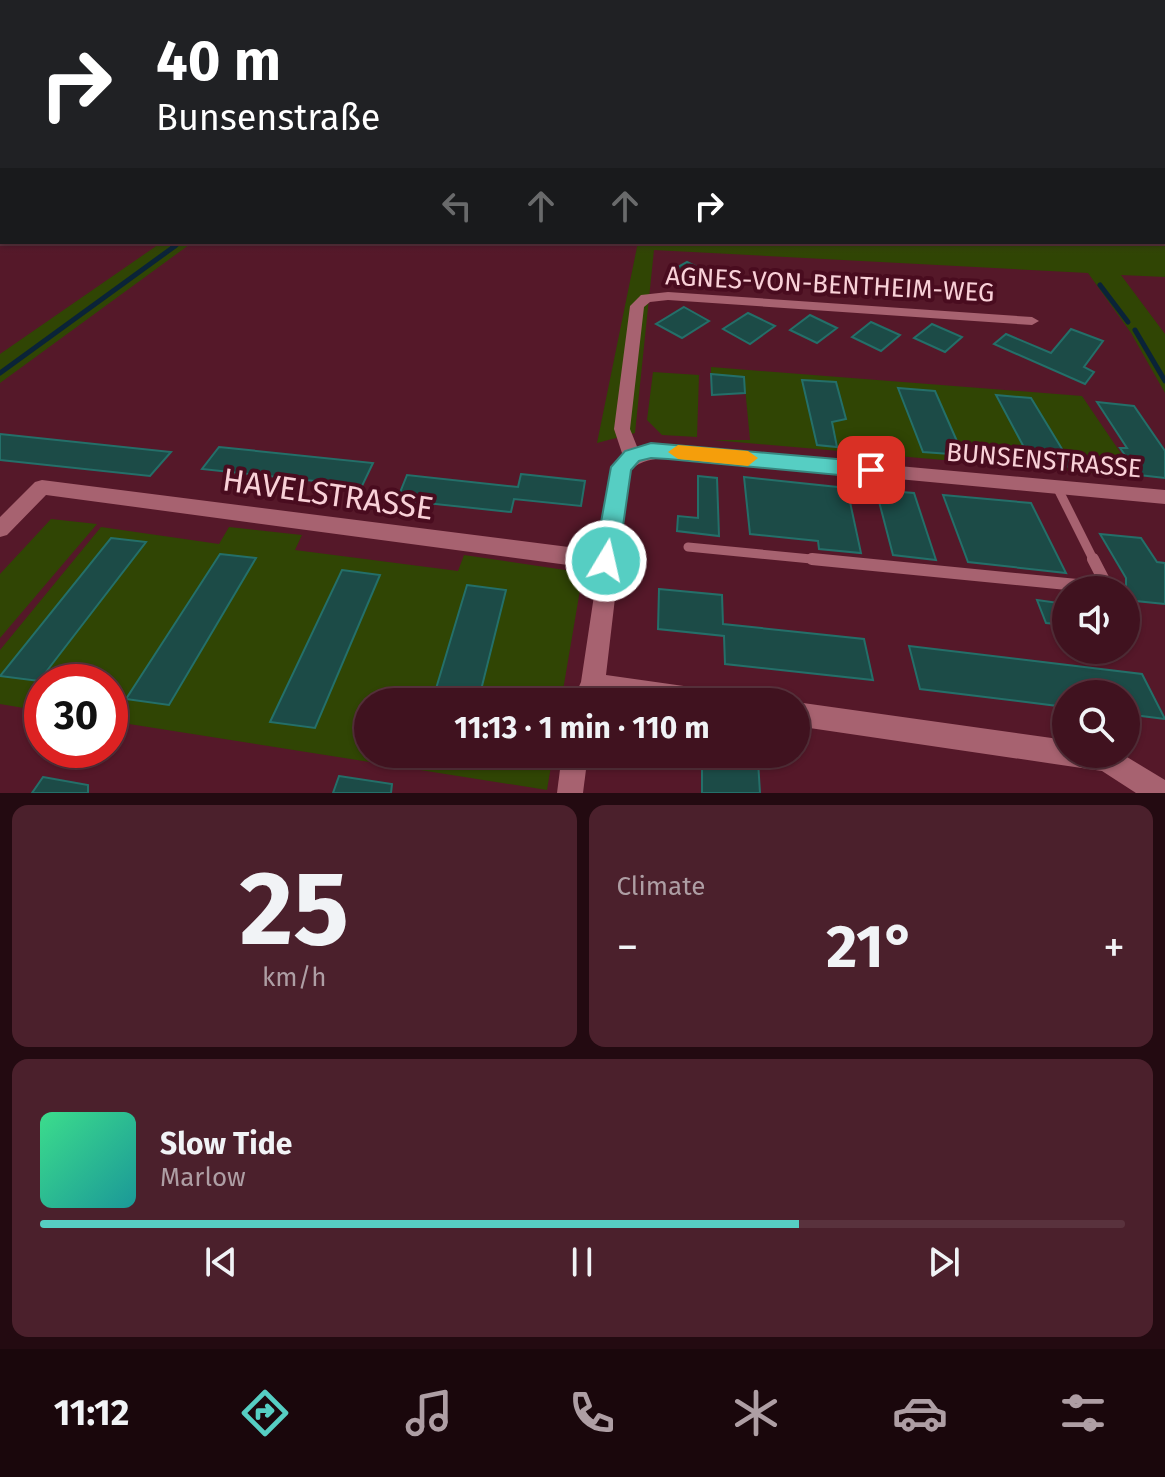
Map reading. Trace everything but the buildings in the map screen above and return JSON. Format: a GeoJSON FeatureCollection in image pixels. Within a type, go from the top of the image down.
{"type":"FeatureCollection","features":[{"type":"Feature","properties":{"kind":"street","name":"AGNES-VON-BENTHEIM-WEG"},"geometry":{"type":"LineString","coordinates":[[632,456],[622,429],[637,306],[646,298],[668,296],[1032,321]]}},
{"type":"Feature","properties":{"kind":"street","name":"BUNSENSTRASSE"},"geometry":{"type":"LineString","coordinates":[[632,456],[651,450],[1165,497]]}},
{"type":"Feature","properties":{"kind":"street"},"geometry":{"type":"LineString","coordinates":[[589,688],[621,467],[632,456]]}},
{"type":"Feature","properties":{"kind":"street","name":"HAVELSTRASSE"},"geometry":{"type":"LineString","coordinates":[[0,529],[42,487],[606,561]]}},
{"type":"Feature","properties":{"kind":"street"},"geometry":{"type":"LineString","coordinates":[[810,716],[1052,752]]}},
{"type":"Feature","properties":{"kind":"street"},"geometry":{"type":"LineString","coordinates":[[570,793],[573,768]]}},
{"type":"Feature","properties":{"kind":"street"},"geometry":{"type":"LineString","coordinates":[[1121,768],[1156,790]]}},
{"type":"Feature","properties":{"kind":"lane"},"geometry":{"type":"LineString","coordinates":[[688,547],[1108,588],[1057,487]]}},
{"type":"Feature","properties":{"kind":"green space"},"geometry":{"type":"Polygon","coordinates":[[[159,244],[190,244],[0,383],[0,354],[159,244]]]}},
{"type":"Feature","properties":{"kind":"green space"},"geometry":{"type":"Polygon","coordinates":[[[638,244],[1165,244],[1165,277],[1121,275],[1165,334],[1165,393],[1131,333],[1088,273],[654,250],[635,433],[597,443],[638,244]]]}},
{"type":"Feature","properties":{"kind":"green space"},"geometry":{"type":"Polygon","coordinates":[[[711,367],[1082,396],[1137,477],[713,440],[750,440],[744,377],[711,374],[711,367]]]}},
{"type":"Feature","properties":{"kind":"green space"},"geometry":{"type":"Polygon","coordinates":[[[653,372],[699,375],[697,437],[662,435],[647,420],[653,372]]]}},
{"type":"Feature","properties":{"kind":"green space"},"geometry":{"type":"Polygon","coordinates":[[[51,519],[97,524],[0,638],[0,574],[51,519]]]}},
{"type":"Feature","properties":{"kind":"green space"},"geometry":{"type":"Polygon","coordinates":[[[101,527],[219,544],[229,527],[302,535],[295,550],[458,571],[464,555],[572,571],[580,590],[563,688],[354,688],[354,760],[128,724],[128,664],[24,664],[24,708],[0,704],[0,650],[101,527]]]}},
{"type":"Feature","properties":{"kind":"green space"},"geometry":{"type":"Polygon","coordinates":[[[408,768],[551,768],[547,790],[408,768]]]}},
{"type":"Feature","properties":{"kind":"waterway"},"geometry":{"type":"LineString","coordinates":[[0,373],[175,246]]}},
{"type":"Feature","properties":{"kind":"waterway"},"geometry":{"type":"LineString","coordinates":[[1100,285],[1128,322]]}},
{"type":"Feature","properties":{"kind":"waterway"},"geometry":{"type":"LineString","coordinates":[[1135,330],[1165,381]]}},
{"type":"Feature","properties":{"kind":"slow traffic"},"geometry":{"type":"LineString","coordinates":[[678,452],[748,458]]}},
{"type":"Feature","properties":{"kind":"route"},"geometry":{"type":"LineString","coordinates":[[606,561],[621,467],[632,456],[651,450],[871,470]]}}]}
